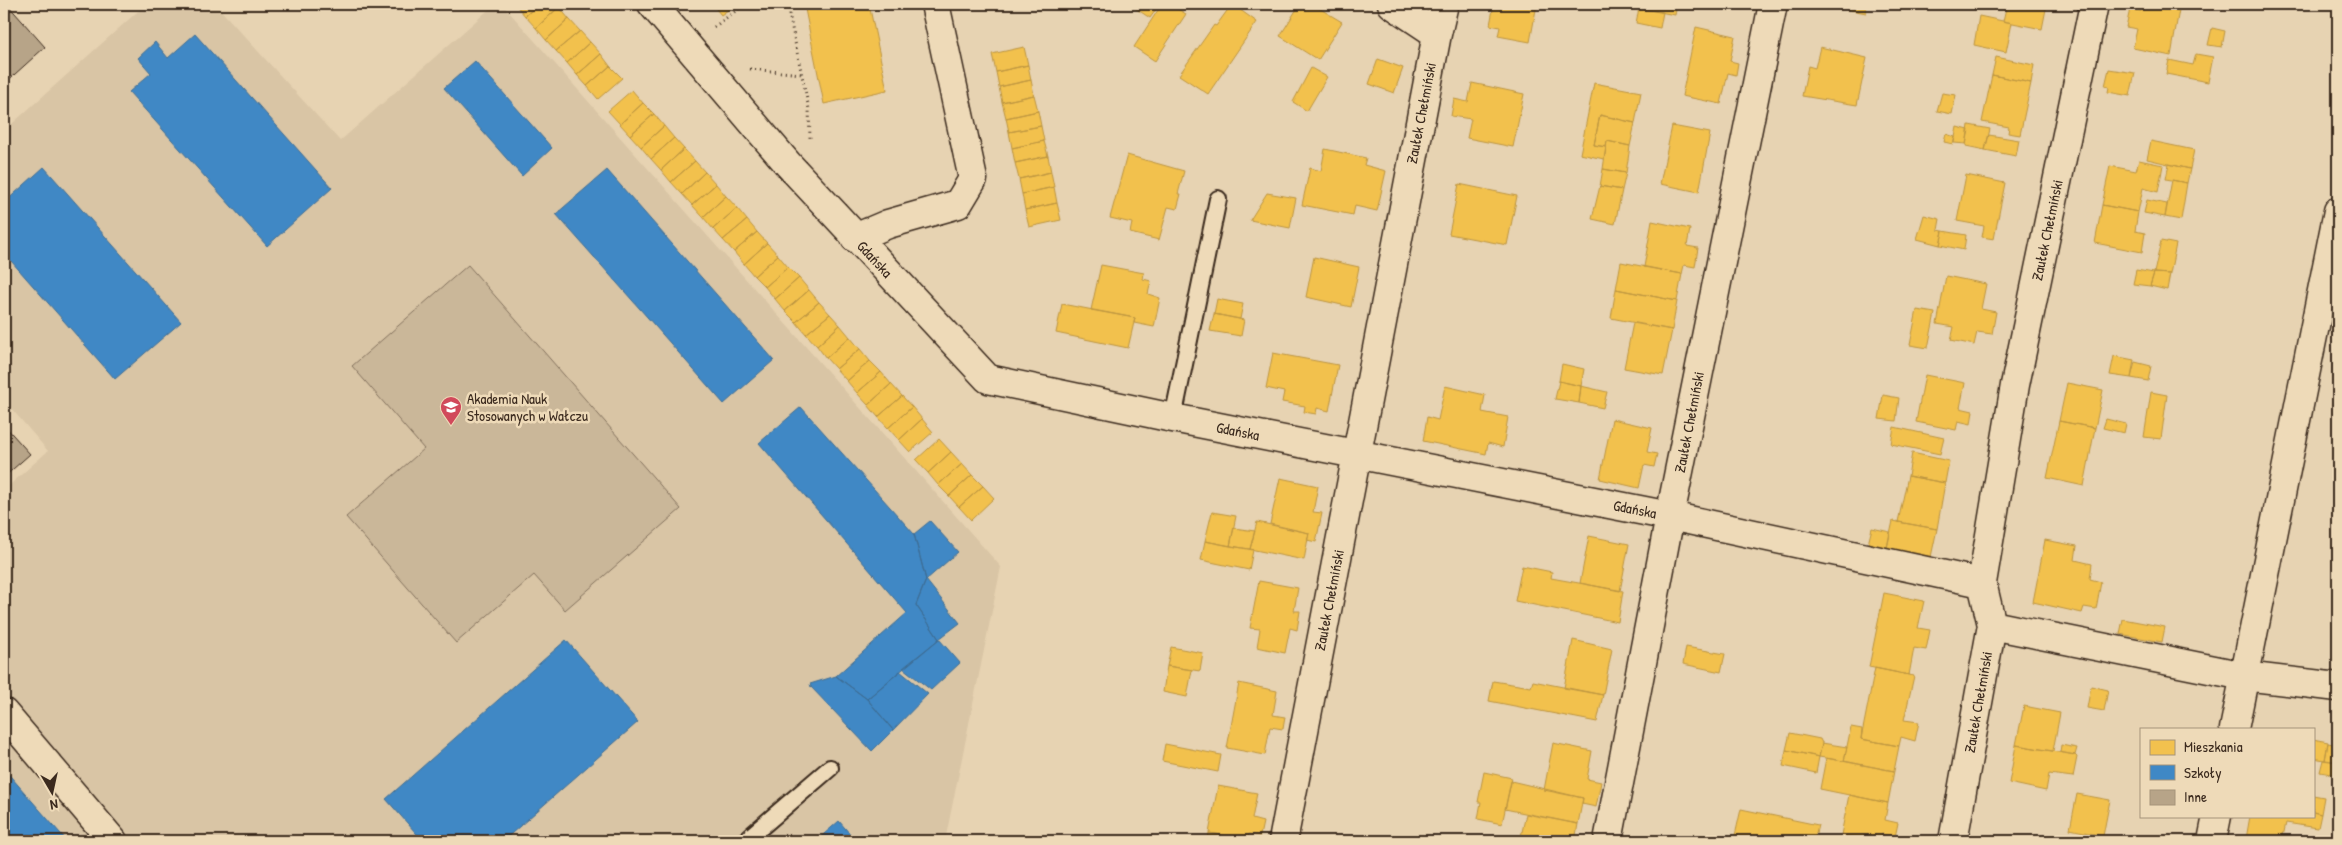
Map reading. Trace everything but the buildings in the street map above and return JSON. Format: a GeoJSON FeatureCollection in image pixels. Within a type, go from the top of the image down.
{"type":"FeatureCollection","features":[{"type":"Feature","properties":{"kind":"street","name":"Gdańska"},"geometry":{"type":"LineString","coordinates":[[652,4],[788,164],[988,380],[1670,516],[1982,583]]}},
{"type":"Feature","properties":{"kind":"street"},"geometry":{"type":"LineString","coordinates":[[855,238],[888,224],[958,204],[973,179],[935,4]]}},
{"type":"Feature","properties":{"kind":"street"},"geometry":{"type":"LineString","coordinates":[[1392,4],[1437,34]]}},
{"type":"Feature","properties":{"kind":"street","name":"Zaułek Chełmiński"},"geometry":{"type":"LineString","coordinates":[[1283,841],[1356,453],[1444,4]]}},
{"type":"Feature","properties":{"kind":"street","name":"Zaułek Chełmiński"},"geometry":{"type":"LineString","coordinates":[[1608,841],[1670,516],[1773,4]]}},
{"type":"Feature","properties":{"kind":"street","name":"Zaułek Chełmiński"},"geometry":{"type":"LineString","coordinates":[[1953,841],[1992,625],[1982,583],[2016,385],[2094,4]]}},
{"type":"Feature","properties":{"kind":"street"},"geometry":{"type":"LineString","coordinates":[[2234,728],[2338,211]]}},
{"type":"Feature","properties":{"kind":"street"},"geometry":{"type":"LineString","coordinates":[[1992,625],[2244,676],[2338,687]]}},
{"type":"Feature","properties":{"kind":"street"},"geometry":{"type":"LineString","coordinates":[[4,713],[113,841]]}},
{"type":"Feature","properties":{"kind":"street"},"geometry":{"type":"LineString","coordinates":[[2212,841],[2217,818]]}},
{"type":"Feature","properties":{"kind":"lane"},"geometry":{"type":"LineString","coordinates":[[1173,418],[1218,198]]}},
{"type":"Feature","properties":{"kind":"lane"},"geometry":{"type":"LineString","coordinates":[[745,841],[830,768]]}},
{"type":"Feature","properties":{"kind":"path"},"geometry":{"type":"LineString","coordinates":[[696,56],[745,4]]}},
{"type":"Feature","properties":{"kind":"path"},"geometry":{"type":"LineString","coordinates":[[787,4],[809,109],[810,147],[788,164]]}},
{"type":"Feature","properties":{"kind":"path"},"geometry":{"type":"LineString","coordinates":[[696,56],[802,74]]}},
{"type":"Feature","properties":{"kind":"shaded area","name":"Akademia Nauk Stosowanych w Wałczu"},"geometry":{"type":"Polygon","coordinates":[[[146,4],[215,4],[340,141],[495,4],[502,4],[1001,567],[945,841],[4,841],[4,490],[48,451],[4,400],[4,131],[146,4]]]}},
{"type":"Feature","properties":{"kind":"shaded area"},"geometry":{"type":"Polygon","coordinates":[[[468,265],[681,509],[565,610],[534,575],[456,643],[346,517],[424,449],[352,366],[468,265]]]}},
{"type":"Feature","properties":{"kind":"place","name":"Akademia Nauk Stosowanych w Wałczu"},"geometry":{"type":"Point","coordinates":[451,426]}}]}
